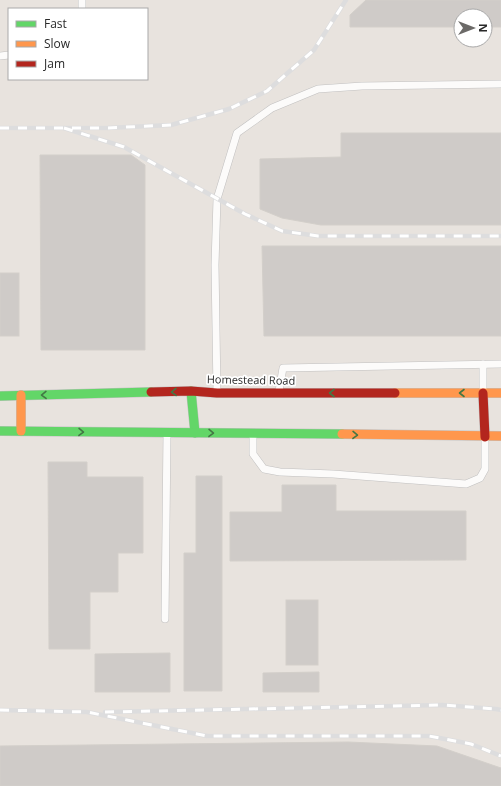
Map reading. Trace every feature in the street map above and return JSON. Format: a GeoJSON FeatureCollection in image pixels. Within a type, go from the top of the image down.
{"type":"FeatureCollection","features":[{"type":"Feature","properties":{"kind":"main road","name":"Homestead Road"},"geometry":{"type":"LineString","coordinates":[[0,396],[192,391],[217,393],[501,393]]}},
{"type":"Feature","properties":{"kind":"main road"},"geometry":{"type":"LineString","coordinates":[[192,391],[195,433]]}},
{"type":"Feature","properties":{"kind":"main road"},"geometry":{"type":"LineString","coordinates":[[483,393],[484,437]]}},
{"type":"Feature","properties":{"kind":"main road"},"geometry":{"type":"LineString","coordinates":[[21,395],[21,431]]}},
{"type":"Feature","properties":{"kind":"main road"},"geometry":{"type":"LineString","coordinates":[[0,431],[501,436]]}},
{"type":"Feature","properties":{"kind":"lane"},"geometry":{"type":"LineString","coordinates":[[217,393],[215,265],[217,199],[237,133],[272,108],[318,89],[362,86],[501,84]]}},
{"type":"Feature","properties":{"kind":"lane"},"geometry":{"type":"LineString","coordinates":[[483,364],[483,393]]}},
{"type":"Feature","properties":{"kind":"lane"},"geometry":{"type":"LineString","coordinates":[[278,393],[283,368],[501,364]]}},
{"type":"Feature","properties":{"kind":"lane"},"geometry":{"type":"LineString","coordinates":[[165,619],[167,433]]}},
{"type":"Feature","properties":{"kind":"lane"},"geometry":{"type":"LineString","coordinates":[[253,434],[253,454],[264,469],[280,472],[333,474],[466,484],[480,478],[484,469],[484,437]]}},
{"type":"Feature","properties":{"kind":"building"},"geometry":{"type":"Polygon","coordinates":[[[366,0],[501,0],[501,27],[493,27],[493,8],[453,8],[453,27],[350,27],[350,15],[366,0]]]}},
{"type":"Feature","properties":{"kind":"building"},"geometry":{"type":"Polygon","coordinates":[[[341,133],[501,133],[501,225],[321,225],[282,218],[260,209],[260,159],[341,157],[341,133]]]}},
{"type":"Feature","properties":{"kind":"building"},"geometry":{"type":"Polygon","coordinates":[[[40,155],[131,155],[145,165],[145,350],[41,350],[40,155]]]}},
{"type":"Feature","properties":{"kind":"building"},"geometry":{"type":"Polygon","coordinates":[[[262,246],[501,246],[501,336],[264,336],[262,246]]]}},
{"type":"Feature","properties":{"kind":"building"},"geometry":{"type":"Polygon","coordinates":[[[0,273],[19,273],[19,336],[0,336],[0,273]]]}},
{"type":"Feature","properties":{"kind":"building"},"geometry":{"type":"Polygon","coordinates":[[[48,462],[87,462],[87,477],[143,477],[143,553],[118,553],[118,592],[90,592],[90,649],[49,649],[48,462]]]}},
{"type":"Feature","properties":{"kind":"building"},"geometry":{"type":"Polygon","coordinates":[[[196,476],[222,476],[222,691],[184,691],[184,553],[196,553],[196,476]]]}},
{"type":"Feature","properties":{"kind":"building"},"geometry":{"type":"Polygon","coordinates":[[[282,485],[336,485],[336,511],[466,511],[466,560],[230,561],[230,512],[282,512],[282,485]]]}},
{"type":"Feature","properties":{"kind":"building"},"geometry":{"type":"Polygon","coordinates":[[[286,600],[318,600],[318,665],[286,665],[286,600]]]}},
{"type":"Feature","properties":{"kind":"building"},"geometry":{"type":"Polygon","coordinates":[[[170,653],[170,692],[95,692],[95,654],[170,653]]]}},
{"type":"Feature","properties":{"kind":"building"},"geometry":{"type":"Polygon","coordinates":[[[319,672],[319,692],[263,692],[263,673],[319,672]]]}},
{"type":"Feature","properties":{"kind":"building"},"geometry":{"type":"Polygon","coordinates":[[[348,742],[437,746],[501,768],[501,786],[0,786],[0,746],[348,742]]]}},
{"type":"Feature","properties":{"kind":"railway"},"geometry":{"type":"LineString","coordinates":[[0,128],[107,128],[171,125],[229,109],[267,91],[314,50],[346,0]]}},
{"type":"Feature","properties":{"kind":"railway"},"geometry":{"type":"LineString","coordinates":[[64,128],[124,147],[245,214],[282,231],[318,236],[501,236]]}},
{"type":"Feature","properties":{"kind":"railway"},"geometry":{"type":"LineString","coordinates":[[105,712],[442,705],[501,710]]}},
{"type":"Feature","properties":{"kind":"railway"},"geometry":{"type":"LineString","coordinates":[[0,710],[87,712],[207,736],[429,736],[471,744],[501,756]]}},
{"type":"Feature","properties":{"kind":"traffic: fast"},"geometry":{"type":"LineString","coordinates":[[191,391],[195,433]]}},
{"type":"Feature","properties":{"kind":"traffic: fast"},"geometry":{"type":"LineString","coordinates":[[0,396],[151,392]]}},
{"type":"Feature","properties":{"kind":"traffic: fast"},"geometry":{"type":"LineString","coordinates":[[0,431],[342,434]]}},
{"type":"Feature","properties":{"kind":"traffic: slow"},"geometry":{"type":"LineString","coordinates":[[395,393],[501,393]]}},
{"type":"Feature","properties":{"kind":"traffic: slow"},"geometry":{"type":"LineString","coordinates":[[21,395],[21,431]]}},
{"type":"Feature","properties":{"kind":"traffic: slow"},"geometry":{"type":"LineString","coordinates":[[342,434],[501,436]]}},
{"type":"Feature","properties":{"kind":"traffic: jam"},"geometry":{"type":"LineString","coordinates":[[151,392],[395,393]]}},
{"type":"Feature","properties":{"kind":"traffic: jam"},"geometry":{"type":"LineString","coordinates":[[483,393],[485,437]]}}]}
